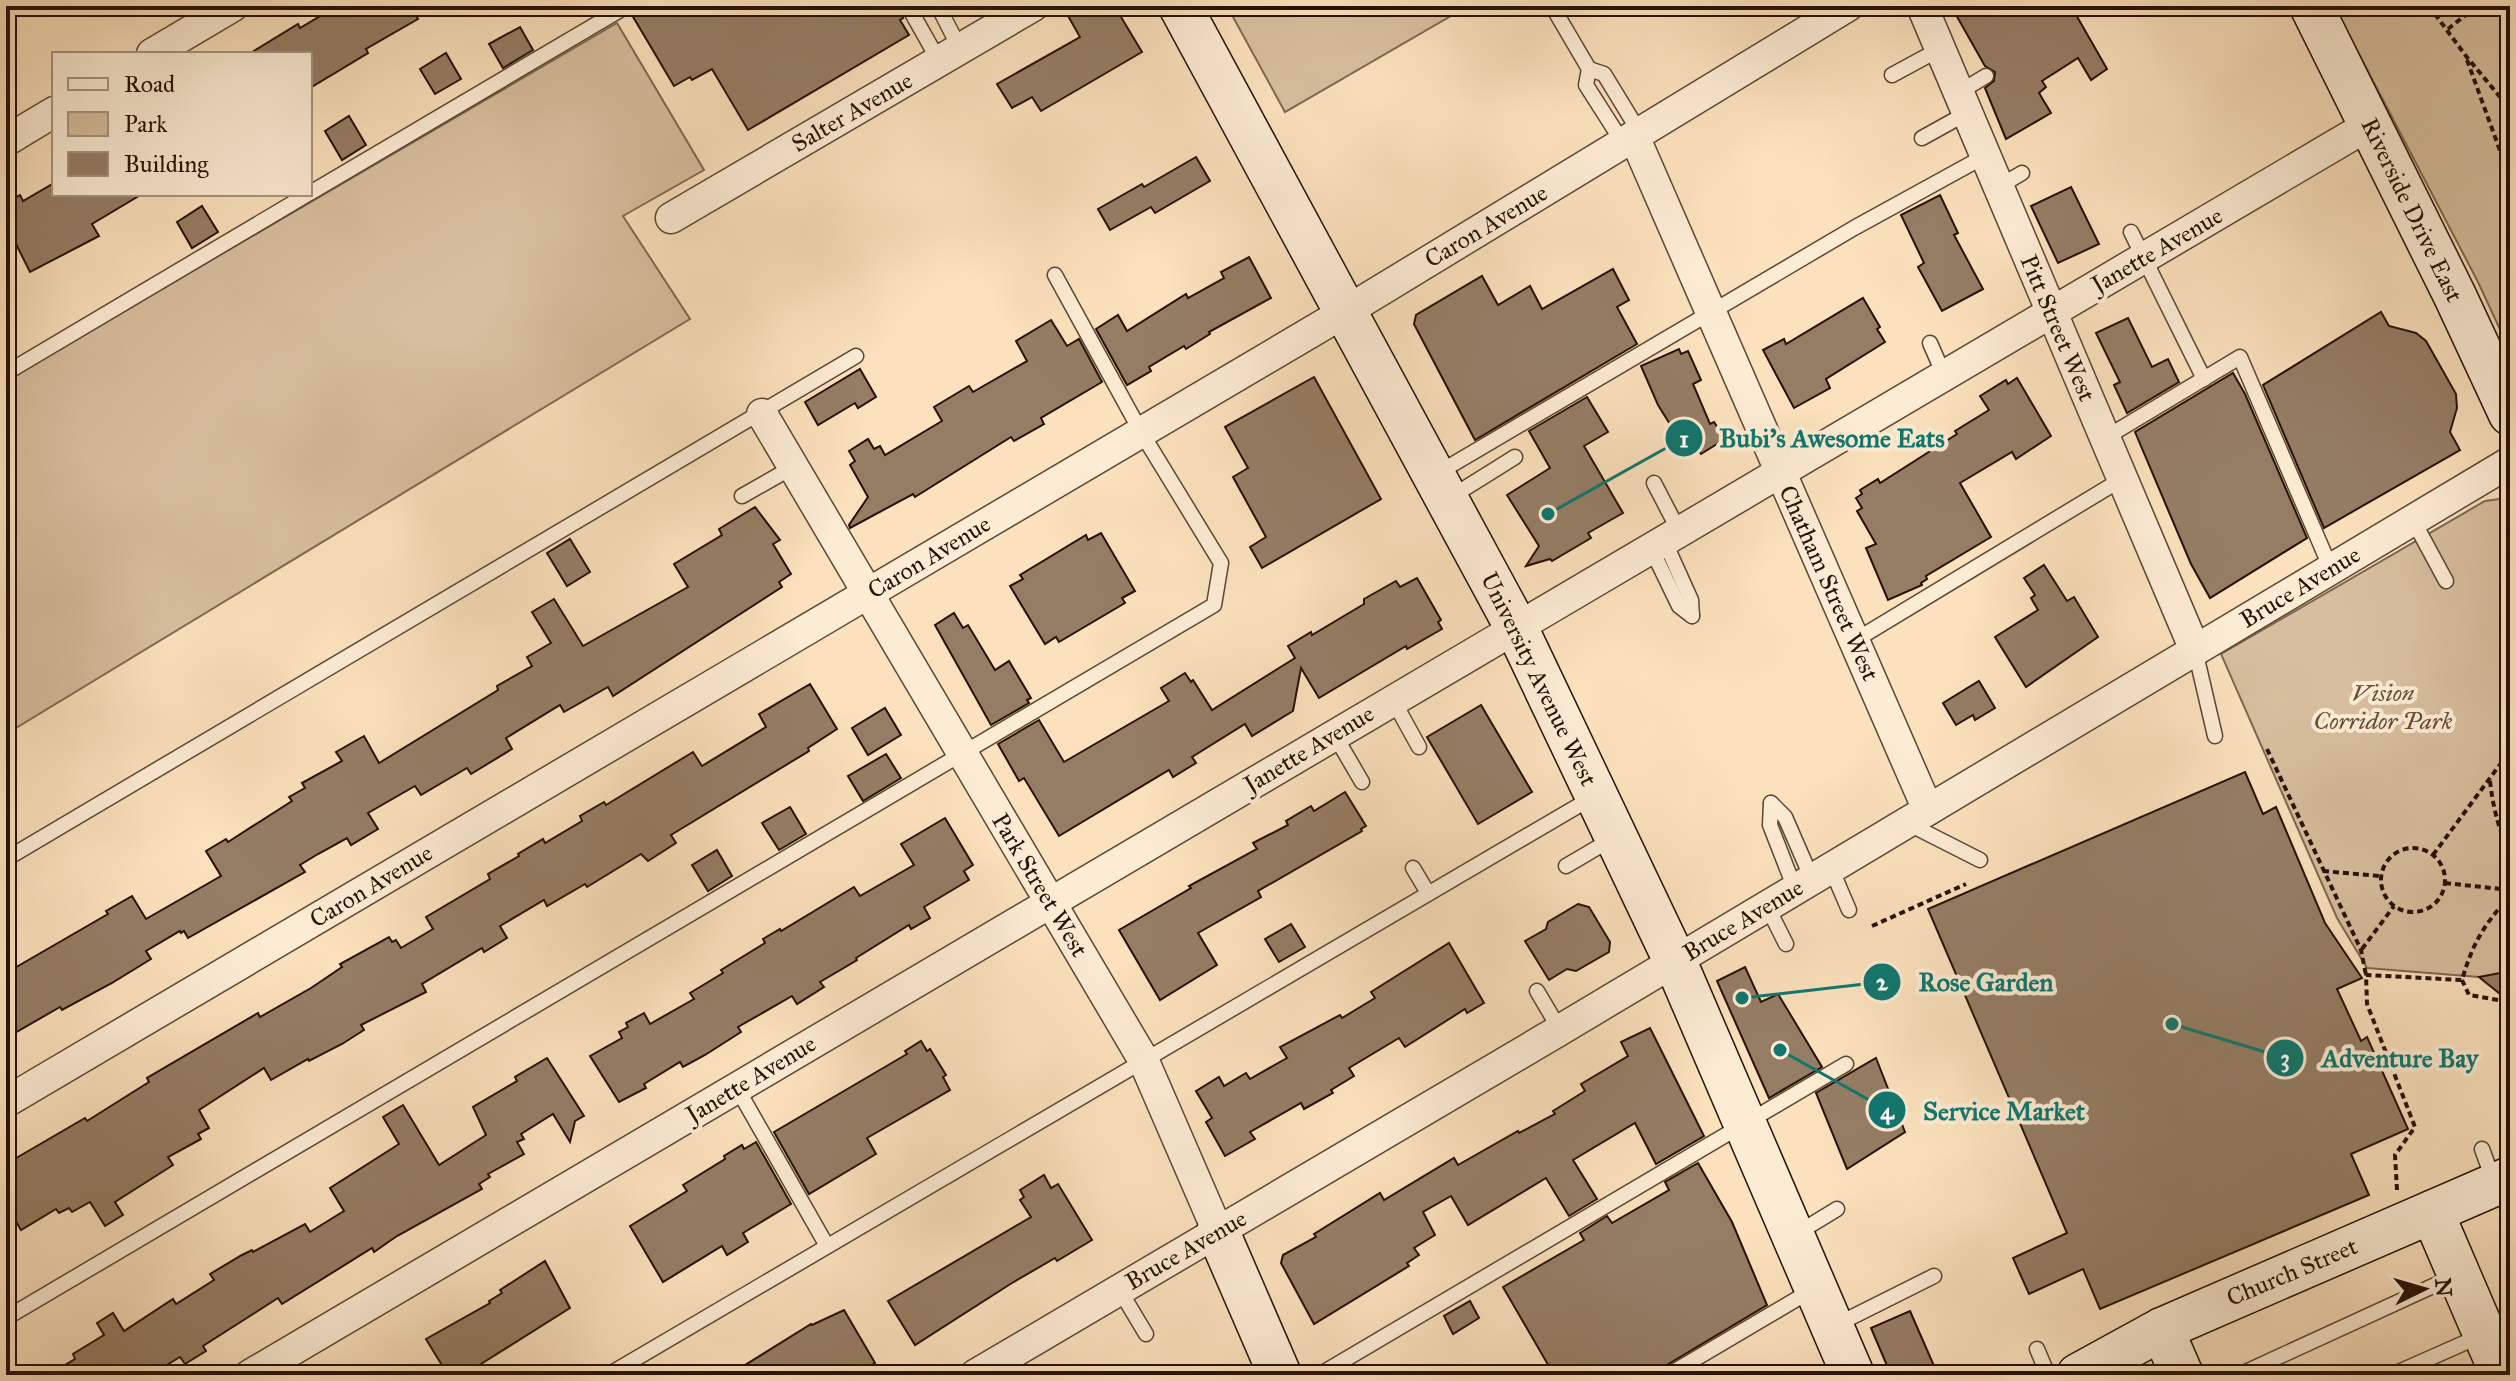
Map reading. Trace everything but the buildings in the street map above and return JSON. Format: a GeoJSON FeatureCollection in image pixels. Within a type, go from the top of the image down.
{"type":"FeatureCollection","features":[{"type":"Feature","properties":{"kind":"main road","name":"University Avenue West"},"geometry":{"type":"LineString","coordinates":[[1182,10],[1516,627],[1675,961],[1853,1375]]}},
{"type":"Feature","properties":{"kind":"main road","name":"Riverside Drive East"},"geometry":{"type":"LineString","coordinates":[[2322,13],[2369,125],[2510,414]]}},
{"type":"Feature","properties":{"kind":"main road","name":"Church Street"},"geometry":{"type":"LineString","coordinates":[[2078,1375],[2162,1329],[2415,1203],[2496,1170]]}},
{"type":"Feature","properties":{"kind":"main road"},"geometry":{"type":"LineString","coordinates":[[2415,1203],[2459,1274],[2502,1375]]}},
{"type":"Feature","properties":{"kind":"main road","name":"Park Street West"},"geometry":{"type":"LineString","coordinates":[[1218,1232],[1280,1375]]}},
{"type":"Feature","properties":{"kind":"main road"},"geometry":{"type":"LineString","coordinates":[[2162,1329],[2182,1375]]}},
{"type":"Feature","properties":{"kind":"street"},"geometry":{"type":"LineString","coordinates":[[155,52],[233,6]]}},
{"type":"Feature","properties":{"kind":"street","name":"Salter Avenue"},"geometry":{"type":"LineString","coordinates":[[671,218],[1033,6]]}},
{"type":"Feature","properties":{"kind":"street","name":"Caron Avenue"},"geometry":{"type":"LineString","coordinates":[[6,1102],[1345,312],[1848,6]]}},
{"type":"Feature","properties":{"kind":"street","name":"Pitt Street West"},"geometry":{"type":"LineString","coordinates":[[1922,6],[1985,156],[2010,180],[2052,312],[2195,650]]}},
{"type":"Feature","properties":{"kind":"street"},"geometry":{"type":"LineString","coordinates":[[6,141],[52,113]]}},
{"type":"Feature","properties":{"kind":"street","name":"Janette Avenue"},"geometry":{"type":"LineString","coordinates":[[250,1375],[2052,312],[2138,245],[2369,125]]}},
{"type":"Feature","properties":{"kind":"street","name":"Chatham Street West"},"geometry":{"type":"LineString","coordinates":[[1632,137],[1854,641],[1917,817]]}},
{"type":"Feature","properties":{"kind":"street","name":"Park Street West"},"geometry":{"type":"LineString","coordinates":[[762,414],[1143,1059],[1218,1232]]}},
{"type":"Feature","properties":{"kind":"street","name":"Bruce Avenue"},"geometry":{"type":"LineString","coordinates":[[975,1375],[1560,1030],[2510,462]]}},
{"type":"Feature","properties":{"kind":"lane"},"geometry":{"type":"LineString","coordinates":[[312,192],[627,6]]}},
{"type":"Feature","properties":{"kind":"lane"},"geometry":{"type":"LineString","coordinates":[[908,6],[949,55]]}},
{"type":"Feature","properties":{"kind":"lane"},"geometry":{"type":"LineString","coordinates":[[938,6],[949,55]]}},
{"type":"Feature","properties":{"kind":"lane"},"geometry":{"type":"LineString","coordinates":[[1552,6],[1589,69],[1604,74],[1632,137]]}},
{"type":"Feature","properties":{"kind":"lane"},"geometry":{"type":"LineString","coordinates":[[1892,75],[1940,49]]}},
{"type":"Feature","properties":{"kind":"lane"},"geometry":{"type":"LineString","coordinates":[[1922,138],[1963,103],[1986,76]]}},
{"type":"Feature","properties":{"kind":"lane"},"geometry":{"type":"LineString","coordinates":[[1441,487],[1711,312],[1985,156]]}},
{"type":"Feature","properties":{"kind":"lane"},"geometry":{"type":"LineString","coordinates":[[6,373],[306,196]]}},
{"type":"Feature","properties":{"kind":"lane"},"geometry":{"type":"LineString","coordinates":[[2138,245],[2204,379]]}},
{"type":"Feature","properties":{"kind":"lane"},"geometry":{"type":"LineString","coordinates":[[6,1318],[1214,605],[1221,563],[1141,432],[1055,275]]}},
{"type":"Feature","properties":{"kind":"lane"},"geometry":{"type":"LineString","coordinates":[[1930,343],[1944,375]]}},
{"type":"Feature","properties":{"kind":"lane"},"geometry":{"type":"LineString","coordinates":[[6,859],[856,356]]}},
{"type":"Feature","properties":{"kind":"lane"},"geometry":{"type":"LineString","coordinates":[[2105,438],[2240,357],[2331,569]]}},
{"type":"Feature","properties":{"kind":"lane"},"geometry":{"type":"LineString","coordinates":[[1441,487],[1515,457]]}},
{"type":"Feature","properties":{"kind":"lane"},"geometry":{"type":"LineString","coordinates":[[742,496],[793,467]]}},
{"type":"Feature","properties":{"kind":"lane"},"geometry":{"type":"LineString","coordinates":[[1854,641],[2122,479]]}},
{"type":"Feature","properties":{"kind":"lane"},"geometry":{"type":"LineString","coordinates":[[1654,483],[1665,540]]}},
{"type":"Feature","properties":{"kind":"lane"},"geometry":{"type":"LineString","coordinates":[[2413,520],[2446,581]]}},
{"type":"Feature","properties":{"kind":"lane"},"geometry":{"type":"LineString","coordinates":[[2195,650],[2215,736]]}},
{"type":"Feature","properties":{"kind":"lane"},"geometry":{"type":"LineString","coordinates":[[1393,700],[1419,747]]}},
{"type":"Feature","properties":{"kind":"lane"},"geometry":{"type":"LineString","coordinates":[[1334,734],[1362,782]]}},
{"type":"Feature","properties":{"kind":"lane"},"geometry":{"type":"LineString","coordinates":[[608,1375],[1596,795]]}},
{"type":"Feature","properties":{"kind":"lane"},"geometry":{"type":"LineString","coordinates":[[1813,879],[1785,817],[1771,803],[1770,825],[1813,879],[1849,910]]}},
{"type":"Feature","properties":{"kind":"lane"},"geometry":{"type":"LineString","coordinates":[[1917,817],[1980,860]]}},
{"type":"Feature","properties":{"kind":"lane"},"geometry":{"type":"LineString","coordinates":[[1566,866],[1616,837]]}},
{"type":"Feature","properties":{"kind":"lane"},"geometry":{"type":"LineString","coordinates":[[1413,868],[1428,893]]}},
{"type":"Feature","properties":{"kind":"lane"},"geometry":{"type":"LineString","coordinates":[[1767,906],[1786,944]]}},
{"type":"Feature","properties":{"kind":"lane"},"geometry":{"type":"LineString","coordinates":[[1537,991],[1560,1030]]}},
{"type":"Feature","properties":{"kind":"lane"},"geometry":{"type":"LineString","coordinates":[[1319,1375],[1846,1064]]}},
{"type":"Feature","properties":{"kind":"lane"},"geometry":{"type":"LineString","coordinates":[[737,1088],[827,1246]]}},
{"type":"Feature","properties":{"kind":"lane"},"geometry":{"type":"LineString","coordinates":[[1793,1236],[1837,1209]]}},
{"type":"Feature","properties":{"kind":"lane"},"geometry":{"type":"LineString","coordinates":[[2239,1375],[2459,1274]]}},
{"type":"Feature","properties":{"kind":"lane"},"geometry":{"type":"LineString","coordinates":[[1832,1327],[1934,1276]]}},
{"type":"Feature","properties":{"kind":"lane"},"geometry":{"type":"LineString","coordinates":[[1668,1375],[1815,1288]]}},
{"type":"Feature","properties":{"kind":"lane"},"geometry":{"type":"LineString","coordinates":[[1119,1289],[1146,1334]]}},
{"type":"Feature","properties":{"kind":"lane"},"geometry":{"type":"LineString","coordinates":[[2392,1375],[2484,1334]]}},
{"type":"Feature","properties":{"kind":"lane"},"geometry":{"type":"LineString","coordinates":[[2037,1349],[2048,1375]]}},
{"type":"Feature","properties":{"kind":"path"},"geometry":{"type":"LineString","coordinates":[[2429,6],[2500,97],[2510,115]]}},
{"type":"Feature","properties":{"kind":"path"},"geometry":{"type":"LineString","coordinates":[[2448,29],[2477,6]]}},
{"type":"Feature","properties":{"kind":"path"},"geometry":{"type":"LineString","coordinates":[[2466,56],[2510,178]]}},
{"type":"Feature","properties":{"kind":"path"},"geometry":{"type":"LineString","coordinates":[[2267,749],[2361,950],[2367,1004],[2415,1127],[2395,1155],[2415,1203]]}},
{"type":"Feature","properties":{"kind":"path"},"geometry":{"type":"LineString","coordinates":[[2433,855],[2510,751]]}},
{"type":"Feature","properties":{"kind":"path"},"geometry":{"type":"LineString","coordinates":[[2489,779],[2492,802],[2510,851]]}},
{"type":"Feature","properties":{"kind":"path"},"geometry":{"type":"LineString","coordinates":[[2418,848],[2433,855],[2443,868],[2445,883],[2441,897],[2426,910],[2407,912],[2394,906],[2384,893],[2381,876],[2388,861],[2401,850],[2418,848]]}},
{"type":"Feature","properties":{"kind":"path"},"geometry":{"type":"LineString","coordinates":[[2323,871],[2381,876]]}},
{"type":"Feature","properties":{"kind":"path"},"geometry":{"type":"LineString","coordinates":[[2445,883],[2510,893]]}},
{"type":"Feature","properties":{"kind":"path"},"geometry":{"type":"LineString","coordinates":[[1872,926],[1966,884]]}},
{"type":"Feature","properties":{"kind":"path"},"geometry":{"type":"LineString","coordinates":[[2510,893],[2471,947],[2462,980],[2469,995],[2510,1002]]}},
{"type":"Feature","properties":{"kind":"path"},"geometry":{"type":"LineString","coordinates":[[2361,950],[2394,906]]}},
{"type":"Feature","properties":{"kind":"path"},"geometry":{"type":"LineString","coordinates":[[2366,975],[2462,980]]}},
{"type":"Feature","properties":{"kind":"green space"},"geometry":{"type":"Polygon","coordinates":[[[1227,6],[1468,6],[1285,112],[1227,6]]]}},
{"type":"Feature","properties":{"kind":"green space"},"geometry":{"type":"Polygon","coordinates":[[[2334,6],[2510,6],[2510,351],[2478,282],[2334,6]]]}},
{"type":"Feature","properties":{"kind":"green space"},"geometry":{"type":"Polygon","coordinates":[[[617,23],[704,170],[623,216],[690,319],[6,734],[6,380],[617,23]]]}},
{"type":"Feature","properties":{"kind":"green space","name":"Vision Corridor Park"},"geometry":{"type":"Polygon","coordinates":[[[2510,500],[2510,973],[2479,977],[2367,968],[2337,918],[2221,654],[2485,501],[2510,500]]]}},
{"type":"Feature","properties":{"kind":"place","name":"Bubi's Awesome Eats"},"geometry":{"type":"Point","coordinates":[1548,514]}},
{"type":"Feature","properties":{"kind":"place","name":"Rose Garden"},"geometry":{"type":"Point","coordinates":[1742,998]}},
{"type":"Feature","properties":{"kind":"place","name":"Adventure Bay"},"geometry":{"type":"Point","coordinates":[2172,1024]}},
{"type":"Feature","properties":{"kind":"place","name":"Service Market"},"geometry":{"type":"Point","coordinates":[1780,1050]}}]}
